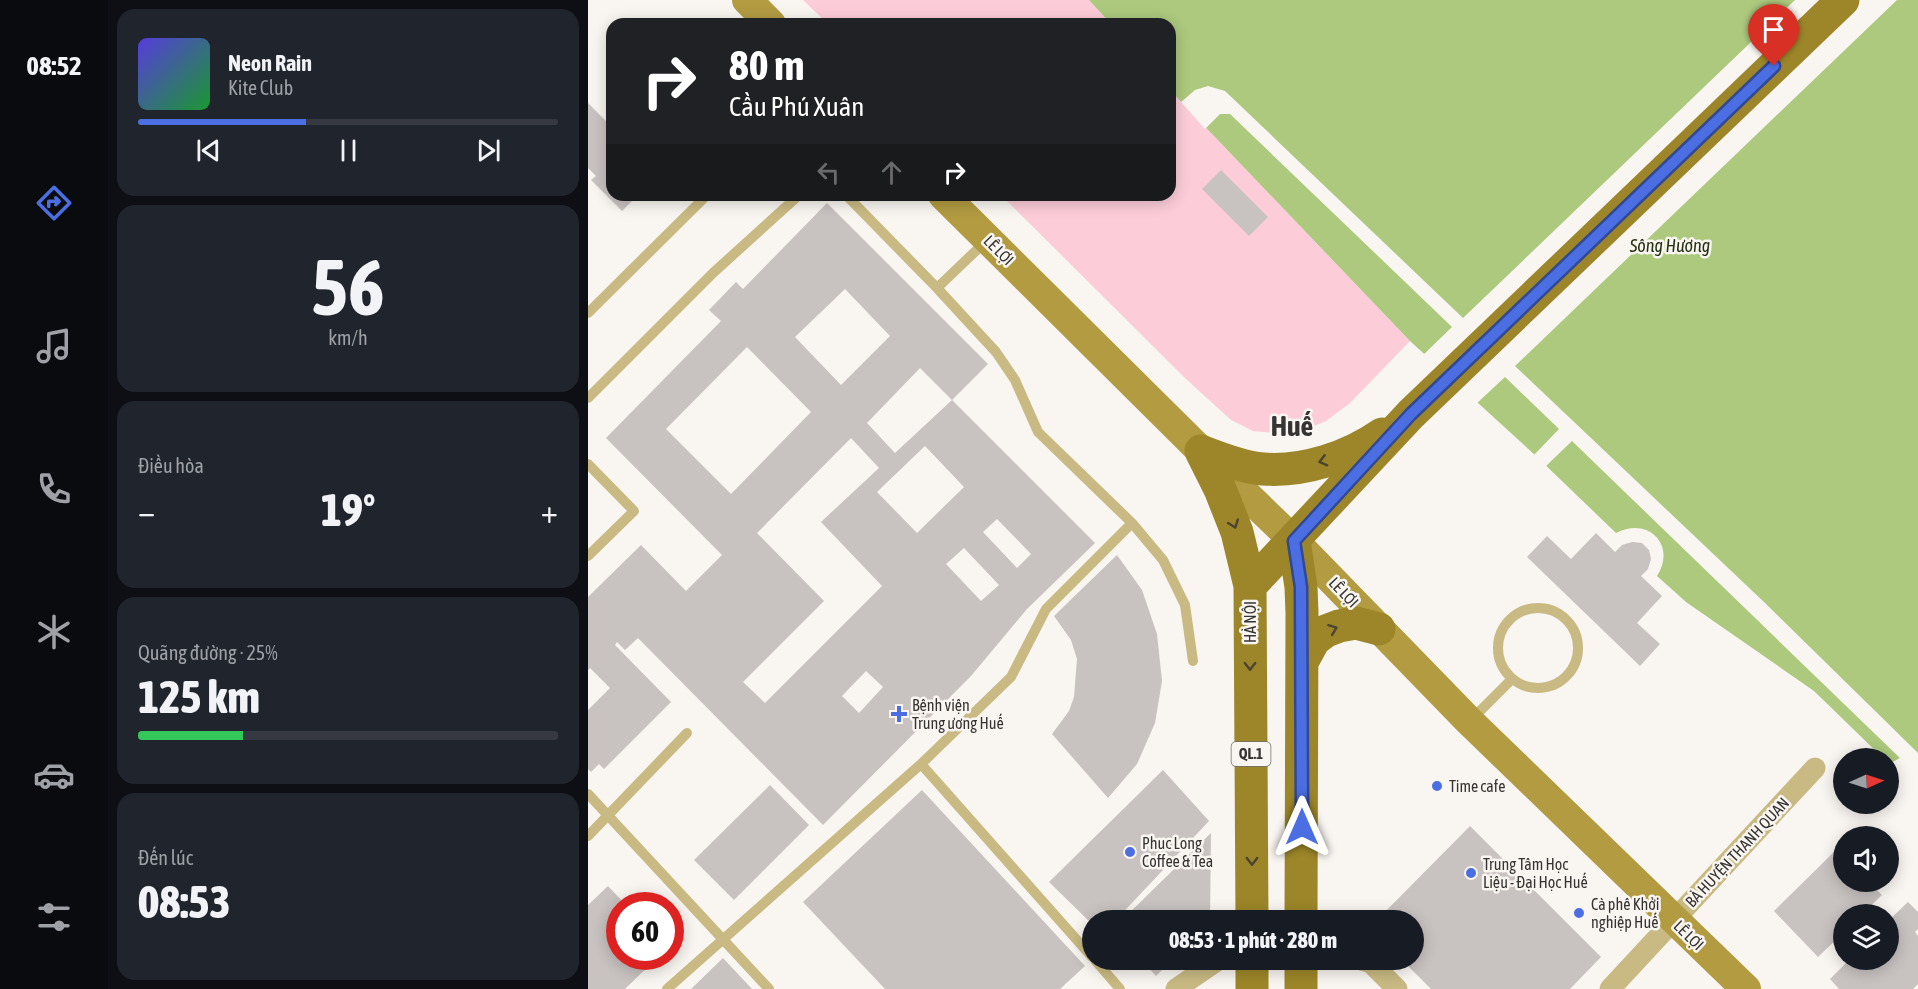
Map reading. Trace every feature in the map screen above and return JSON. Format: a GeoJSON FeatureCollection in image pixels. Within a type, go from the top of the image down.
{"type":"FeatureCollection","features":[{"type":"Feature","properties":{"kind":"main road"},"geometry":{"type":"LineString","coordinates":[[747,0],[765,18]]}},
{"type":"Feature","properties":{"kind":"main road"},"geometry":{"type":"LineString","coordinates":[[1201,451],[1232,463],[1264,469],[1295,467],[1330,460],[1371,442],[1411,414],[1843,0]]}},
{"type":"Feature","properties":{"kind":"main road","name":"LÊ LỢI"},"geometry":{"type":"LineString","coordinates":[[949,201],[1294,541],[1469,721],[1746,989]]}},
{"type":"Feature","properties":{"kind":"main road","name":"HÀ NỘI"},"geometry":{"type":"LineString","coordinates":[[1252,910],[1250,586],[1411,414]]}},
{"type":"Feature","properties":{"kind":"main road"},"geometry":{"type":"LineString","coordinates":[[1201,451],[1220,489],[1237,532],[1250,586]]}},
{"type":"Feature","properties":{"kind":"main road"},"geometry":{"type":"LineString","coordinates":[[1294,541],[1301,587],[1301,910]]}},
{"type":"Feature","properties":{"kind":"main road"},"geometry":{"type":"LineString","coordinates":[[1302,662],[1314,640],[1326,631],[1356,623],[1379,629]]}},
{"type":"Feature","properties":{"kind":"main road"},"geometry":{"type":"LineString","coordinates":[[1252,970],[1252,989]]}},
{"type":"Feature","properties":{"kind":"main road"},"geometry":{"type":"LineString","coordinates":[[1301,970],[1301,989]]}},
{"type":"Feature","properties":{"kind":"street","name":"BÀ HUYỆN THANH QUAN"},"geometry":{"type":"LineString","coordinates":[[1610,989],[1815,768]]}},
{"type":"Feature","properties":{"kind":"street"},"geometry":{"type":"LineString","coordinates":[[1176,989],[1204,970]]}},
{"type":"Feature","properties":{"kind":"street"},"geometry":{"type":"LineString","coordinates":[[1378,970],[1397,989]]}},
{"type":"Feature","properties":{"kind":"lane"},"geometry":{"type":"LineString","coordinates":[[588,313],[701,201]]}},
{"type":"Feature","properties":{"kind":"lane"},"geometry":{"type":"LineString","coordinates":[[588,398],[713,273],[792,201]]}},
{"type":"Feature","properties":{"kind":"lane"},"geometry":{"type":"LineString","coordinates":[[852,201],[996,352],[1015,380],[1038,432],[1132,523],[1163,560],[1185,605],[1193,660]]}},
{"type":"Feature","properties":{"kind":"lane"},"geometry":{"type":"LineString","coordinates":[[937,288],[988,239]]}},
{"type":"Feature","properties":{"kind":"lane"},"geometry":{"type":"LineString","coordinates":[[588,464],[634,511],[588,556]]}},
{"type":"Feature","properties":{"kind":"lane"},"geometry":{"type":"LineString","coordinates":[[667,989],[921,764],[1011,677],[1046,609],[1132,523]]}},
{"type":"Feature","properties":{"kind":"lane"},"geometry":{"type":"LineString","coordinates":[[1530,608],[1543,608],[1566,619],[1576,635],[1578,654],[1567,676],[1545,688],[1530,688],[1512,679],[1500,662],[1498,648],[1500,634],[1507,622],[1518,613],[1530,608]]}},
{"type":"Feature","properties":{"kind":"lane"},"geometry":{"type":"LineString","coordinates":[[1469,721],[1512,679]]}},
{"type":"Feature","properties":{"kind":"lane"},"geometry":{"type":"LineString","coordinates":[[588,836],[687,733]]}},
{"type":"Feature","properties":{"kind":"lane"},"geometry":{"type":"LineString","coordinates":[[921,764],[1082,946]]}},
{"type":"Feature","properties":{"kind":"lane"},"geometry":{"type":"LineString","coordinates":[[588,794],[769,989]]}},
{"type":"Feature","properties":{"kind":"lane"},"geometry":{"type":"LineString","coordinates":[[1103,970],[1120,989]]}},
{"type":"Feature","properties":{"kind":"shaded area"},"geometry":{"type":"Polygon","coordinates":[[[803,0],[1089,0],[1106,18],[822,18],[803,0]]]}},
{"type":"Feature","properties":{"kind":"shaded area"},"geometry":{"type":"Polygon","coordinates":[[[1176,96],[1410,341],[1350,403],[1326,421],[1305,430],[1285,434],[1253,431],[1231,420],[1186,379],[1007,201],[1176,201],[1176,96]]]}},
{"type":"Feature","properties":{"kind":"water","name":"Sông Hương"},"geometry":{"type":"Polygon","coordinates":[[[1089,0],[1918,0],[1918,767],[1905,755],[1899,758],[1899,748],[1873,748],[1814,691],[1686,602],[1657,576],[1664,554],[1656,536],[1639,528],[1616,533],[1410,341],[1176,96],[1176,18],[1106,18],[1089,0]]]}},
{"type":"Feature","properties":{"kind":"pier"},"geometry":{"type":"Polygon","coordinates":[[[1795,0],[1897,0],[1515,366],[1764,602],[1918,753],[1918,770],[1905,758],[1902,760],[1899,757],[1899,748],[1890,748],[1572,441],[1544,468],[1532,457],[1559,429],[1505,377],[1475,405],[1422,356],[1452,327],[1230,114],[1220,114],[1205,129],[1181,102],[1195,90],[1208,86],[1225,91],[1463,318],[1795,0]]]}},
{"type":"Feature","properties":{"kind":"building"},"geometry":{"type":"Polygon","coordinates":[[[588,103],[606,121],[606,195],[591,180],[596,176],[588,168],[588,103]]]}},
{"type":"Feature","properties":{"kind":"building"},"geometry":{"type":"Polygon","coordinates":[[[1221,170],[1268,217],[1249,236],[1202,189],[1221,170]]]}},
{"type":"Feature","properties":{"kind":"building"},"geometry":{"type":"Polygon","coordinates":[[[612,201],[632,201],[622,211],[612,201]]]}},
{"type":"Feature","properties":{"kind":"building"},"geometry":{"type":"Polygon","coordinates":[[[827,203],[988,364],[952,400],[1095,543],[1027,609],[971,676],[823,825],[638,638],[625,650],[617,642],[615,645],[671,702],[604,769],[599,764],[591,772],[588,769],[588,710],[610,688],[590,668],[588,670],[588,597],[641,545],[686,591],[722,555],[606,438],[721,321],[709,310],[736,282],[743,289],[827,203]],[[845,289],[795,337],[841,385],[890,336],[845,289]],[[747,347],[666,429],[731,494],[811,412],[747,347]],[[920,368],[867,423],[895,453],[952,400],[920,368]],[[851,438],[757,533],[824,601],[743,682],[765,703],[882,586],[821,522],[879,468],[851,438]],[[925,446],[877,492],[917,533],[964,487],[925,446]],[[997,519],[983,532],[1017,568],[1031,554],[997,519]],[[964,548],[946,564],[981,601],[999,585],[964,548]],[[866,671],[842,696],[859,713],[883,687],[866,671]]]}},
{"type":"Feature","properties":{"kind":"building"},"geometry":{"type":"Polygon","coordinates":[[[1596,533],[1615,552],[1622,545],[1632,542],[1642,543],[1649,550],[1651,559],[1648,569],[1641,576],[1662,596],[1637,623],[1660,644],[1640,666],[1527,557],[1547,536],[1571,559],[1596,533]]]}},
{"type":"Feature","properties":{"kind":"building"},"geometry":{"type":"Polygon","coordinates":[[[1117,555],[1142,590],[1157,634],[1162,681],[1155,723],[1137,764],[1108,798],[1052,734],[1069,711],[1074,697],[1077,659],[1071,640],[1054,616],[1117,555]]]}},
{"type":"Feature","properties":{"kind":"building","name":"Phuc Long Coffee & Tea"},"geometry":{"type":"Polygon","coordinates":[[[1163,770],[1209,821],[1125,910],[1082,910],[1082,914],[1049,882],[1163,770]]]}},
{"type":"Feature","properties":{"kind":"building"},"geometry":{"type":"Polygon","coordinates":[[[770,785],[809,825],[734,900],[694,860],[770,785]]]}},
{"type":"Feature","properties":{"kind":"building"},"geometry":{"type":"Polygon","coordinates":[[[922,790],[1082,963],[1082,969],[1060,989],[885,989],[803,902],[922,790]]]}},
{"type":"Feature","properties":{"kind":"building","name":"Trung Tâm Học Liệu - Đại Học Huế"},"geometry":{"type":"Polygon","coordinates":[[[1470,826],[1601,957],[1570,989],[1431,989],[1412,970],[1424,970],[1424,910],[1387,910],[1470,826]]]}},
{"type":"Feature","properties":{"kind":"building"},"geometry":{"type":"Polygon","coordinates":[[[1211,833],[1210,910],[1132,910],[1211,833]]]}},
{"type":"Feature","properties":{"kind":"building"},"geometry":{"type":"Polygon","coordinates":[[[1833,853],[1833,892],[1879,892],[1882,895],[1873,904],[1833,904],[1833,943],[1818,957],[1774,911],[1833,853]]]}},
{"type":"Feature","properties":{"kind":"building"},"geometry":{"type":"Polygon","coordinates":[[[608,886],[614,892],[606,892],[606,970],[645,970],[625,989],[588,989],[588,905],[608,886]]]}},
{"type":"Feature","properties":{"kind":"building"},"geometry":{"type":"Polygon","coordinates":[[[1908,902],[1918,912],[1918,929],[1915,932],[1918,936],[1918,984],[1913,989],[1839,989],[1830,979],[1839,970],[1899,970],[1899,911],[1908,902]]]}},
{"type":"Feature","properties":{"kind":"building"},"geometry":{"type":"Polygon","coordinates":[[[723,958],[752,989],[691,989],[723,958]]]}},
{"type":"Feature","properties":{"kind":"building"},"geometry":{"type":"Polygon","coordinates":[[[1150,970],[1162,970],[1156,976],[1150,970]]]}},
{"type":"Feature","properties":{"kind":"place","name":"Bệnh viện Trung ương Huế"},"geometry":{"type":"Point","coordinates":[899,714]}},
{"type":"Feature","properties":{"kind":"place","name":"Time cafe"},"geometry":{"type":"Point","coordinates":[1437,786]}},
{"type":"Feature","properties":{"kind":"place","name":"Phuc Long Coffee & Tea"},"geometry":{"type":"Point","coordinates":[1130,852]}},
{"type":"Feature","properties":{"kind":"place","name":"Trung Tâm Học Liệu - Đại Học Huế"},"geometry":{"type":"Point","coordinates":[1471,873]}},
{"type":"Feature","properties":{"kind":"place","name":"Cà phê Khởi nghiệp Huế"},"geometry":{"type":"Point","coordinates":[1579,913]}},
{"type":"Feature","properties":{"kind":"district","name":"Huế"},"geometry":{"type":"Point","coordinates":[1292,426]}},
{"type":"Feature","properties":{"kind":"route"},"geometry":{"type":"LineString","coordinates":[[1302,827],[1301,587],[1294,541],[1411,414],[1774,66]]}}]}
